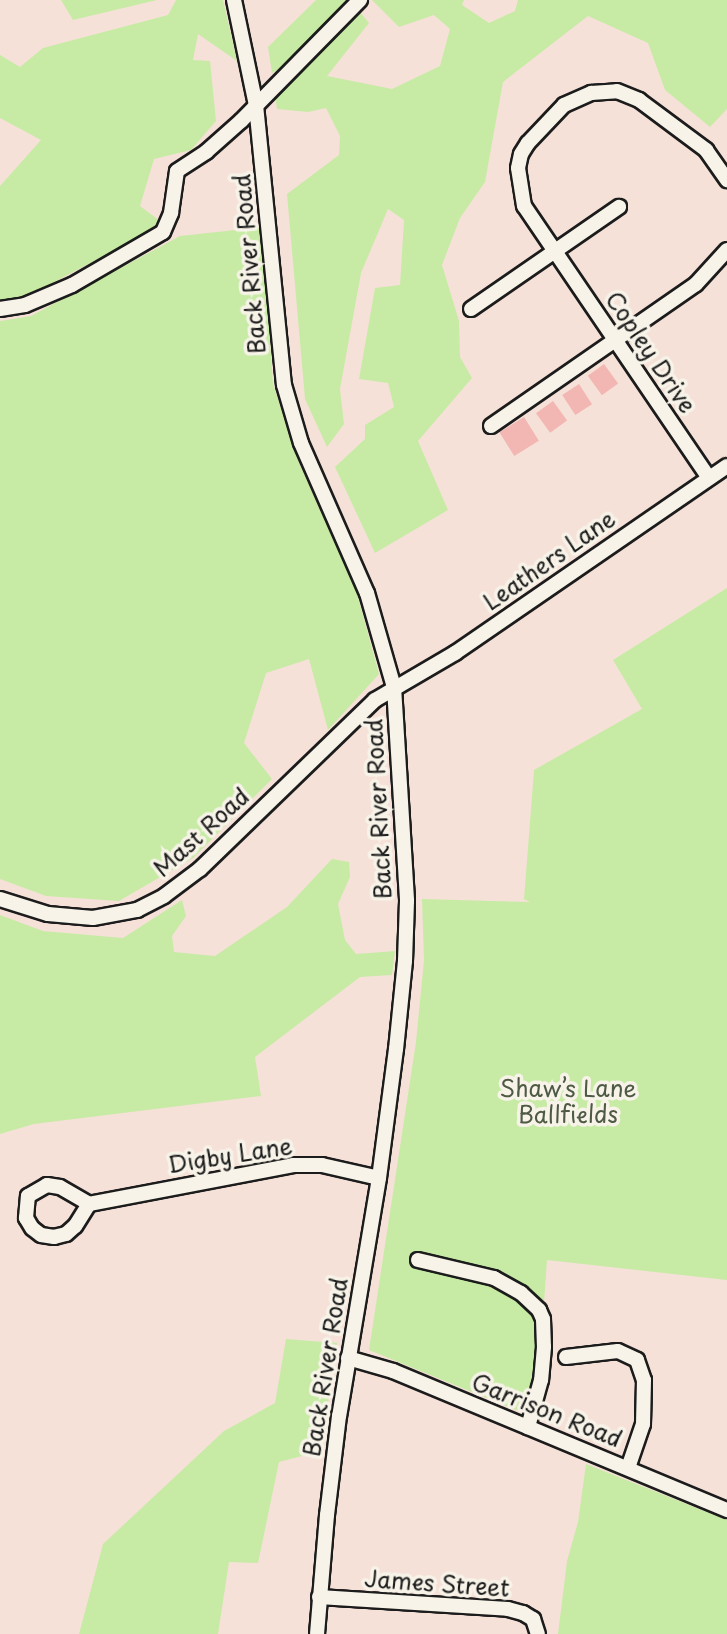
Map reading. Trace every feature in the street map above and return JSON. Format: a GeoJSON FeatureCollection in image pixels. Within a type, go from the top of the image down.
{"type":"FeatureCollection","features":[{"type":"Feature","properties":{"kind":"street","name":"Back River Road"},"geometry":{"type":"LineString","coordinates":[[234,0],[256,105],[284,385],[301,443],[371,602],[394,687],[407,931],[403,991],[379,1178],[348,1358],[319,1597],[317,1634]]}},
{"type":"Feature","properties":{"kind":"street"},"geometry":{"type":"LineString","coordinates":[[0,309],[25,305],[72,285],[126,251],[163,232],[171,213],[177,171],[206,152],[360,0]]}},
{"type":"Feature","properties":{"kind":"street","name":"Copley Drive"},"geometry":{"type":"LineString","coordinates":[[709,478],[524,206],[518,168],[521,155],[553,114],[578,97],[604,91],[628,94],[706,150],[727,180]]}},
{"type":"Feature","properties":{"kind":"street"},"geometry":{"type":"LineString","coordinates":[[471,309],[619,207]]}},
{"type":"Feature","properties":{"kind":"street"},"geometry":{"type":"LineString","coordinates":[[491,426],[696,284],[727,250]]}},
{"type":"Feature","properties":{"kind":"street","name":"Leathers Lane"},"geometry":{"type":"LineString","coordinates":[[394,687],[455,653],[727,466]]}},
{"type":"Feature","properties":{"kind":"street","name":"Mast Road"},"geometry":{"type":"LineString","coordinates":[[0,899],[48,914],[93,918],[122,914],[151,904],[200,869],[351,722],[394,687]]}},
{"type":"Feature","properties":{"kind":"street","name":"Digby Lane"},"geometry":{"type":"LineString","coordinates":[[89,1204],[293,1165],[322,1165],[379,1178]]}},
{"type":"Feature","properties":{"kind":"street"},"geometry":{"type":"LineString","coordinates":[[47,1185],[60,1187],[89,1204],[75,1226],[66,1234],[54,1237],[41,1235],[32,1228],[26,1218],[28,1196],[47,1185]]}},
{"type":"Feature","properties":{"kind":"street"},"geometry":{"type":"LineString","coordinates":[[418,1260],[494,1278],[521,1293],[539,1310],[543,1319],[544,1348],[541,1380],[528,1427]]}},
{"type":"Feature","properties":{"kind":"street"},"geometry":{"type":"LineString","coordinates":[[566,1357],[618,1351],[637,1360],[644,1380],[643,1424],[628,1468]]}},
{"type":"Feature","properties":{"kind":"street","name":"Garrison Road"},"geometry":{"type":"LineString","coordinates":[[348,1358],[393,1371],[727,1510]]}},
{"type":"Feature","properties":{"kind":"street","name":"James Street"},"geometry":{"type":"LineString","coordinates":[[319,1597],[508,1609],[533,1619],[538,1634]]}},
{"type":"Feature","properties":{"kind":"green space"},"geometry":{"type":"Polygon","coordinates":[[[61,0],[157,0],[73,20],[61,0]]]}},
{"type":"Feature","properties":{"kind":"green space"},"geometry":{"type":"Polygon","coordinates":[[[176,0],[223,0],[237,61],[198,34],[193,60],[210,61],[216,121],[191,150],[154,159],[140,206],[164,224],[24,298],[3,303],[0,301],[0,186],[41,140],[0,118],[0,55],[20,67],[43,48],[168,15],[176,0]]]}},
{"type":"Feature","properties":{"kind":"green space"},"geometry":{"type":"Polygon","coordinates":[[[316,0],[347,0],[288,64],[272,73],[268,47],[316,0]]]}},
{"type":"Feature","properties":{"kind":"green space"},"geometry":{"type":"Polygon","coordinates":[[[372,0],[464,0],[462,5],[489,23],[515,11],[518,0],[727,0],[727,109],[710,127],[665,90],[648,43],[588,16],[503,82],[485,182],[460,218],[442,265],[459,321],[460,357],[472,378],[418,441],[448,510],[375,553],[335,467],[365,439],[365,425],[394,407],[388,383],[359,379],[375,288],[400,285],[404,220],[388,209],[361,273],[340,389],[344,424],[327,447],[305,399],[287,194],[339,155],[340,136],[326,108],[308,112],[277,109],[275,95],[359,11],[369,23],[327,76],[392,89],[440,66],[450,29],[434,15],[399,27],[372,0]]]}},
{"type":"Feature","properties":{"kind":"green space"},"geometry":{"type":"Polygon","coordinates":[[[262,227],[273,384],[299,463],[356,590],[379,674],[328,730],[309,659],[266,673],[244,743],[272,779],[193,858],[119,901],[46,896],[0,879],[0,321],[31,316],[180,236],[262,227]]]}},
{"type":"Feature","properties":{"kind":"green space","name":"Shaw’s Lane Ballfields"},"geometry":{"type":"Polygon","coordinates":[[[727,588],[727,1280],[547,1260],[536,1418],[369,1350],[416,1042],[424,960],[422,899],[530,902],[524,899],[534,770],[642,709],[613,660],[727,588]]]}},
{"type":"Feature","properties":{"kind":"green space"},"geometry":{"type":"Polygon","coordinates":[[[332,859],[349,862],[350,877],[338,904],[345,940],[356,954],[395,951],[392,975],[360,977],[255,1057],[261,1096],[34,1124],[0,1134],[0,915],[43,931],[123,938],[182,900],[186,916],[172,936],[174,952],[215,956],[287,907],[332,859]]]}},
{"type":"Feature","properties":{"kind":"green space"},"geometry":{"type":"Polygon","coordinates":[[[286,1339],[337,1343],[321,1451],[279,1462],[258,1563],[229,1562],[218,1634],[79,1634],[103,1544],[224,1431],[275,1403],[286,1339]]]}},
{"type":"Feature","properties":{"kind":"green space"},"geometry":{"type":"Polygon","coordinates":[[[586,1464],[727,1520],[727,1634],[558,1634],[567,1561],[578,1522],[586,1464]]]}},
{"type":"Feature","properties":{"kind":"building"},"geometry":{"type":"Polygon","coordinates":[[[604,364],[618,383],[602,395],[588,376],[604,364]]]}},
{"type":"Feature","properties":{"kind":"building"},"geometry":{"type":"Polygon","coordinates":[[[579,384],[592,404],[575,415],[562,395],[579,384]]]}},
{"type":"Feature","properties":{"kind":"building"},"geometry":{"type":"Polygon","coordinates":[[[553,401],[567,420],[550,433],[536,413],[553,401]]]}},
{"type":"Feature","properties":{"kind":"building"},"geometry":{"type":"Polygon","coordinates":[[[524,417],[539,441],[514,456],[499,432],[524,417]]]}}]}
